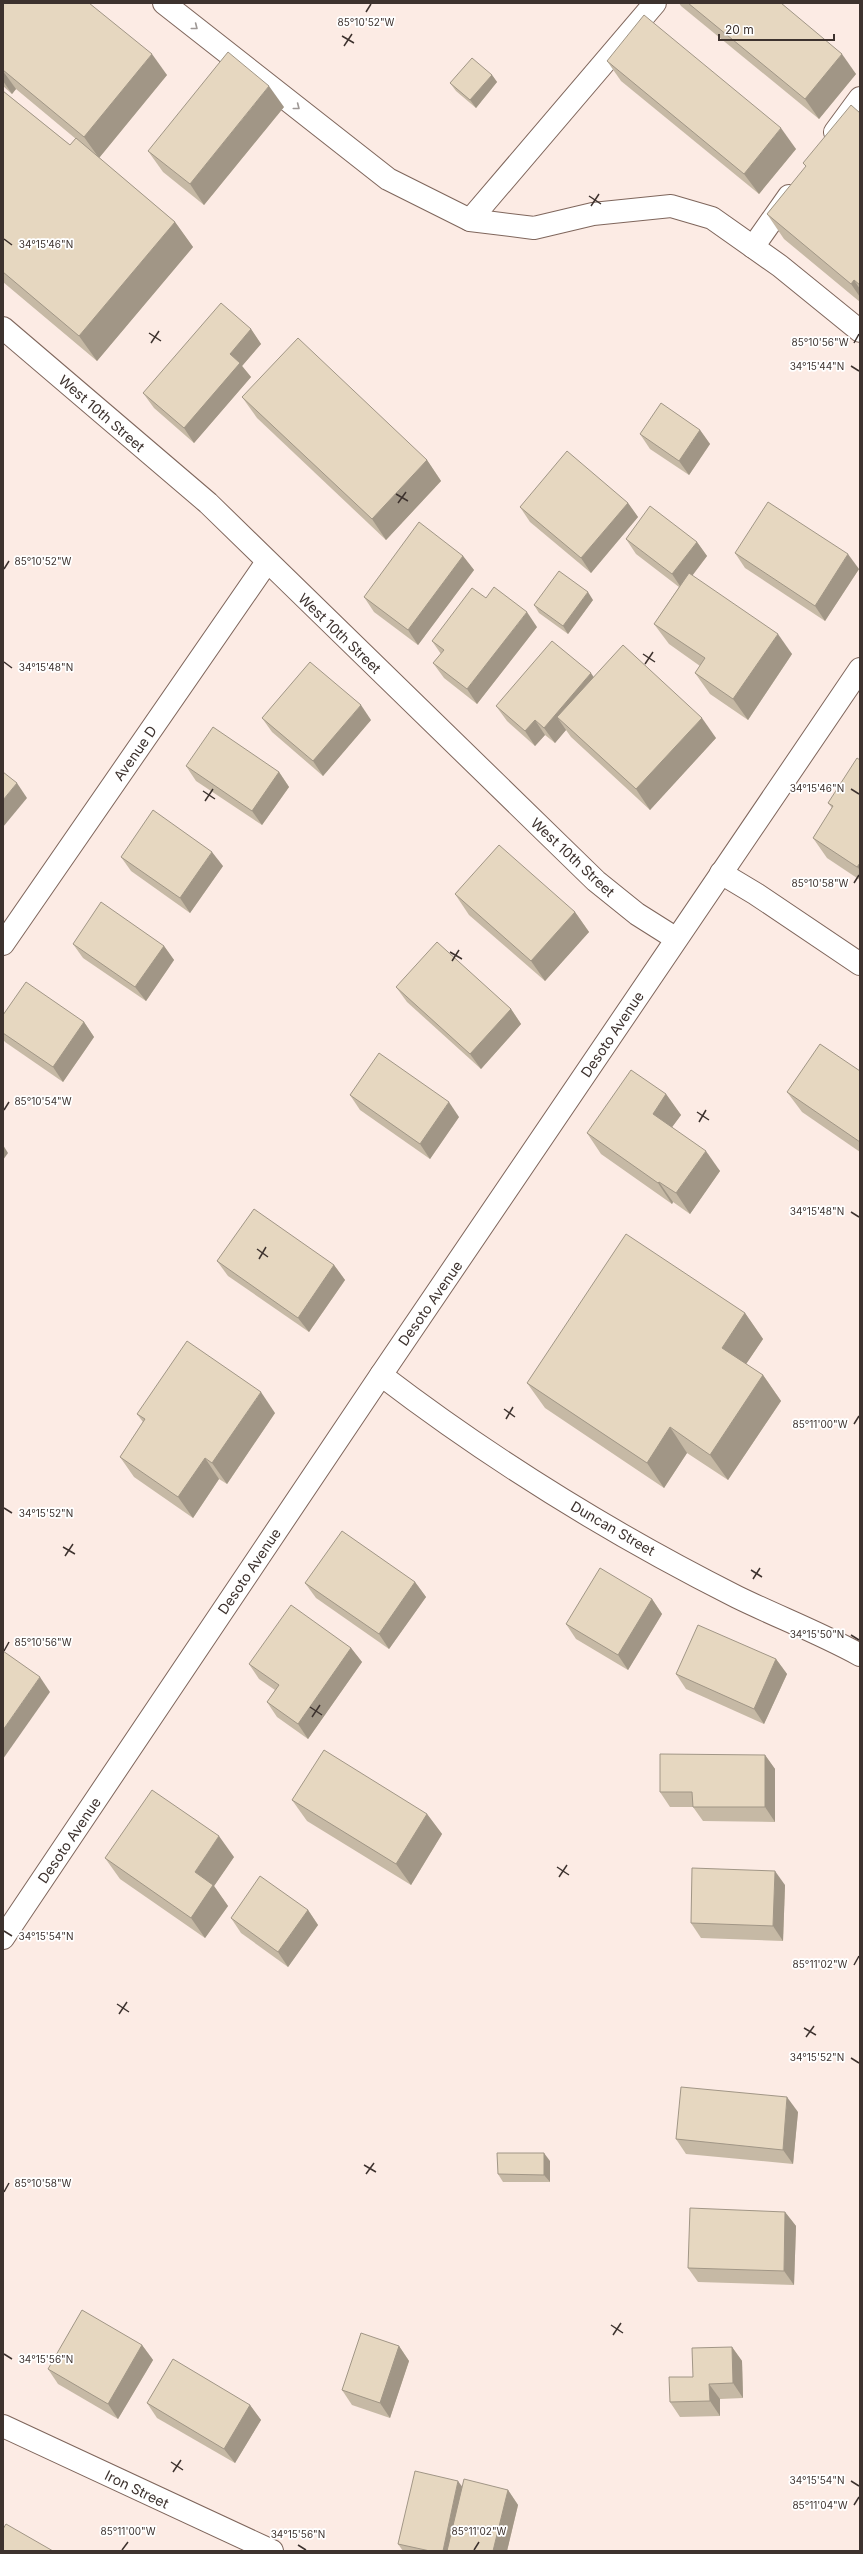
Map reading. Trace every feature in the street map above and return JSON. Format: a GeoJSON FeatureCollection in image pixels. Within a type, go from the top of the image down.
{"type":"FeatureCollection","features":[{"type":"Feature","properties":{"kind":"street"},"geometry":{"type":"LineString","coordinates":[[164,3],[388,179],[470,220],[534,228],[593,214],[671,206],[712,218],[780,266],[860,331]]}},
{"type":"Feature","properties":{"kind":"street"},"geometry":{"type":"LineString","coordinates":[[470,220],[655,3]]}},
{"type":"Feature","properties":{"kind":"street"},"geometry":{"type":"LineString","coordinates":[[823,150],[860,98]]}},
{"type":"Feature","properties":{"kind":"street"},"geometry":{"type":"LineString","coordinates":[[753,247],[799,182]]}},
{"type":"Feature","properties":{"kind":"street","name":"West 10th Street"},"geometry":{"type":"LineString","coordinates":[[3,328],[208,504],[596,881],[637,914],[675,938]]}},
{"type":"Feature","properties":{"kind":"street","name":"Avenue D"},"geometry":{"type":"LineString","coordinates":[[3,944],[267,562]]}},
{"type":"Feature","properties":{"kind":"street","name":"Desoto Avenue"},"geometry":{"type":"LineString","coordinates":[[3,1938],[380,1374],[508,1190],[675,938],[860,669]]}},
{"type":"Feature","properties":{"kind":"street"},"geometry":{"type":"LineString","coordinates":[[721,873],[756,894],[860,964]]}},
{"type":"Feature","properties":{"kind":"street","name":"Duncan Street"},"geometry":{"type":"LineString","coordinates":[[380,1374],[421,1405],[584,1513],[737,1597],[827,1637],[860,1655]]}},
{"type":"Feature","properties":{"kind":"street","name":"Iron Street"},"geometry":{"type":"LineString","coordinates":[[3,2426],[272,2551]]}},
{"type":"Feature","properties":{"kind":"building"},"geometry":{"type":"Polygon","coordinates":[[[3,3],[89,3],[152,54],[84,137],[3,70],[3,3]]]}},
{"type":"Feature","properties":{"kind":"building"},"geometry":{"type":"Polygon","coordinates":[[[688,3],[781,3],[842,54],[805,99],[688,3]]]}},
{"type":"Feature","properties":{"kind":"building"},"geometry":{"type":"Polygon","coordinates":[[[644,15],[781,128],[744,174],[607,61],[644,15]]]}},
{"type":"Feature","properties":{"kind":"building"},"geometry":{"type":"Polygon","coordinates":[[[228,52],[269,86],[190,184],[148,151],[228,52]]]}},
{"type":"Feature","properties":{"kind":"building"},"geometry":{"type":"Polygon","coordinates":[[[472,58],[492,75],[470,100],[450,83],[472,58]]]}},
{"type":"Feature","properties":{"kind":"building"},"geometry":{"type":"Polygon","coordinates":[[[3,91],[70,145],[76,138],[175,222],[79,336],[3,272],[3,91]]]}},
{"type":"Feature","properties":{"kind":"building"},"geometry":{"type":"Polygon","coordinates":[[[851,105],[860,113],[860,285],[854,280],[851,284],[767,214],[806,166],[803,163],[851,105]]]}},
{"type":"Feature","properties":{"kind":"building"},"geometry":{"type":"Polygon","coordinates":[[[221,303],[251,329],[230,354],[240,363],[184,428],[143,393],[221,303]]]}},
{"type":"Feature","properties":{"kind":"building"},"geometry":{"type":"Polygon","coordinates":[[[298,338],[427,460],[372,519],[242,397],[298,338]]]}},
{"type":"Feature","properties":{"kind":"building"},"geometry":{"type":"Polygon","coordinates":[[[661,403],[700,430],[679,461],[640,434],[661,403]]]}},
{"type":"Feature","properties":{"kind":"building"},"geometry":{"type":"Polygon","coordinates":[[[567,451],[628,503],[581,558],[520,507],[567,451]]]}},
{"type":"Feature","properties":{"kind":"building"},"geometry":{"type":"Polygon","coordinates":[[[768,502],[848,554],[815,606],[735,553],[768,502]]]}},
{"type":"Feature","properties":{"kind":"building"},"geometry":{"type":"Polygon","coordinates":[[[650,506],[697,542],[672,574],[626,539],[650,506]]]}},
{"type":"Feature","properties":{"kind":"building"},"geometry":{"type":"Polygon","coordinates":[[[419,522],[463,556],[408,630],[364,597],[419,522]]]}},
{"type":"Feature","properties":{"kind":"building"},"geometry":{"type":"Polygon","coordinates":[[[559,571],[588,592],[563,626],[534,605],[559,571]]]}},
{"type":"Feature","properties":{"kind":"building"},"geometry":{"type":"Polygon","coordinates":[[[689,573],[778,634],[733,699],[695,673],[705,658],[654,624],[689,573]]]}},
{"type":"Feature","properties":{"kind":"building"},"geometry":{"type":"Polygon","coordinates":[[[494,587],[527,612],[467,689],[433,663],[444,650],[432,641],[472,588],[486,598],[494,587]]]}},
{"type":"Feature","properties":{"kind":"building"},"geometry":{"type":"Polygon","coordinates":[[[552,641],[591,673],[544,728],[535,720],[525,731],[496,706],[552,641]]]}},
{"type":"Feature","properties":{"kind":"building"},"geometry":{"type":"Polygon","coordinates":[[[623,645],[702,718],[636,789],[557,717],[623,645]]]}},
{"type":"Feature","properties":{"kind":"building"},"geometry":{"type":"Polygon","coordinates":[[[310,662],[361,705],[313,761],[262,718],[310,662]]]}},
{"type":"Feature","properties":{"kind":"building"},"geometry":{"type":"Polygon","coordinates":[[[213,727],[279,772],[252,811],[186,766],[213,727]]]}},
{"type":"Feature","properties":{"kind":"building"},"geometry":{"type":"Polygon","coordinates":[[[857,758],[860,760],[860,863],[857,867],[813,838],[833,806],[828,803],[857,758]]]}},
{"type":"Feature","properties":{"kind":"building"},"geometry":{"type":"Polygon","coordinates":[[[3,772],[17,783],[3,800],[3,772]]]}},
{"type":"Feature","properties":{"kind":"building"},"geometry":{"type":"Polygon","coordinates":[[[153,810],[212,852],[180,898],[121,857],[153,810]]]}},
{"type":"Feature","properties":{"kind":"building"},"geometry":{"type":"Polygon","coordinates":[[[499,845],[575,912],[531,961],[455,894],[499,845]]]}},
{"type":"Feature","properties":{"kind":"building"},"geometry":{"type":"Polygon","coordinates":[[[101,902],[164,946],[135,987],[73,944],[101,902]]]}},
{"type":"Feature","properties":{"kind":"building"},"geometry":{"type":"Polygon","coordinates":[[[437,942],[511,1009],[470,1054],[396,987],[437,942]]]}},
{"type":"Feature","properties":{"kind":"building"},"geometry":{"type":"Polygon","coordinates":[[[26,982],[84,1022],[53,1067],[3,1033],[3,1015],[26,982]]]}},
{"type":"Feature","properties":{"kind":"building"},"geometry":{"type":"Polygon","coordinates":[[[820,1044],[860,1071],[860,1142],[787,1092],[820,1044]]]}},
{"type":"Feature","properties":{"kind":"building"},"geometry":{"type":"Polygon","coordinates":[[[379,1053],[449,1102],[420,1144],[350,1095],[379,1053]]]}},
{"type":"Feature","properties":{"kind":"building"},"geometry":{"type":"Polygon","coordinates":[[[631,1070],[666,1094],[653,1114],[706,1151],[676,1193],[659,1182],[658,1183],[587,1133],[631,1070]]]}},
{"type":"Feature","properties":{"kind":"building"},"geometry":{"type":"Polygon","coordinates":[[[254,1209],[334,1265],[298,1318],[217,1261],[254,1209]]]}},
{"type":"Feature","properties":{"kind":"building"},"geometry":{"type":"Polygon","coordinates":[[[626,1234],[745,1313],[722,1348],[763,1375],[710,1455],[670,1427],[647,1463],[527,1383],[626,1234]]]}},
{"type":"Feature","properties":{"kind":"building"},"geometry":{"type":"Polygon","coordinates":[[[187,1341],[261,1392],[212,1463],[205,1458],[178,1497],[120,1457],[145,1419],[137,1414],[187,1341]]]}},
{"type":"Feature","properties":{"kind":"building"},"geometry":{"type":"Polygon","coordinates":[[[342,1531],[415,1582],[379,1634],[305,1583],[342,1531]]]}},
{"type":"Feature","properties":{"kind":"building"},"geometry":{"type":"Polygon","coordinates":[[[600,1568],[652,1599],[618,1655],[566,1624],[600,1568]]]}},
{"type":"Feature","properties":{"kind":"building"},"geometry":{"type":"Polygon","coordinates":[[[291,1605],[351,1648],[298,1724],[267,1702],[279,1685],[249,1664],[291,1605]]]}},
{"type":"Feature","properties":{"kind":"building"},"geometry":{"type":"Polygon","coordinates":[[[698,1625],[776,1659],[754,1709],[676,1674],[698,1625]]]}},
{"type":"Feature","properties":{"kind":"building"},"geometry":{"type":"Polygon","coordinates":[[[3,1651],[40,1677],[3,1730],[3,1651]]]}},
{"type":"Feature","properties":{"kind":"building"},"geometry":{"type":"Polygon","coordinates":[[[324,1750],[427,1814],[396,1864],[292,1800],[324,1750]]]}},
{"type":"Feature","properties":{"kind":"building"},"geometry":{"type":"Polygon","coordinates":[[[660,1754],[765,1755],[765,1807],[693,1807],[692,1792],[660,1792],[660,1754]]]}},
{"type":"Feature","properties":{"kind":"building"},"geometry":{"type":"Polygon","coordinates":[[[152,1790],[219,1836],[195,1872],[213,1885],[191,1918],[105,1858],[152,1790]]]}},
{"type":"Feature","properties":{"kind":"building"},"geometry":{"type":"Polygon","coordinates":[[[692,1868],[775,1871],[773,1926],[691,1923],[692,1868]]]}},
{"type":"Feature","properties":{"kind":"building"},"geometry":{"type":"Polygon","coordinates":[[[260,1876],[308,1910],[278,1952],[231,1918],[260,1876]]]}},
{"type":"Feature","properties":{"kind":"building"},"geometry":{"type":"Polygon","coordinates":[[[681,2087],[787,2097],[783,2150],[676,2139],[681,2087]]]}},
{"type":"Feature","properties":{"kind":"building"},"geometry":{"type":"Polygon","coordinates":[[[497,2153],[544,2153],[544,2175],[498,2174],[497,2153]]]}},
{"type":"Feature","properties":{"kind":"building"},"geometry":{"type":"Polygon","coordinates":[[[690,2208],[785,2212],[784,2271],[688,2268],[690,2208]]]}},
{"type":"Feature","properties":{"kind":"building"},"geometry":{"type":"Polygon","coordinates":[[[82,2310],[142,2345],[108,2404],[48,2369],[82,2310]]]}},
{"type":"Feature","properties":{"kind":"building"},"geometry":{"type":"Polygon","coordinates":[[[361,2333],[399,2346],[380,2403],[342,2390],[361,2333]]]}},
{"type":"Feature","properties":{"kind":"building"},"geometry":{"type":"Polygon","coordinates":[[[732,2347],[733,2383],[709,2384],[710,2401],[670,2402],[669,2377],[693,2377],[692,2348],[732,2347]]]}},
{"type":"Feature","properties":{"kind":"building"},"geometry":{"type":"Polygon","coordinates":[[[173,2359],[250,2405],[224,2449],[147,2403],[173,2359]]]}},
{"type":"Feature","properties":{"kind":"building"},"geometry":{"type":"Polygon","coordinates":[[[415,2471],[458,2481],[443,2551],[430,2551],[398,2544],[415,2471]]]}},
{"type":"Feature","properties":{"kind":"building"},"geometry":{"type":"Polygon","coordinates":[[[464,2479],[508,2490],[493,2551],[447,2551],[464,2479]]]}},
{"type":"Feature","properties":{"kind":"building"},"geometry":{"type":"Polygon","coordinates":[[[6,2524],[53,2551],[3,2551],[3,2529],[6,2524]]]}}]}
